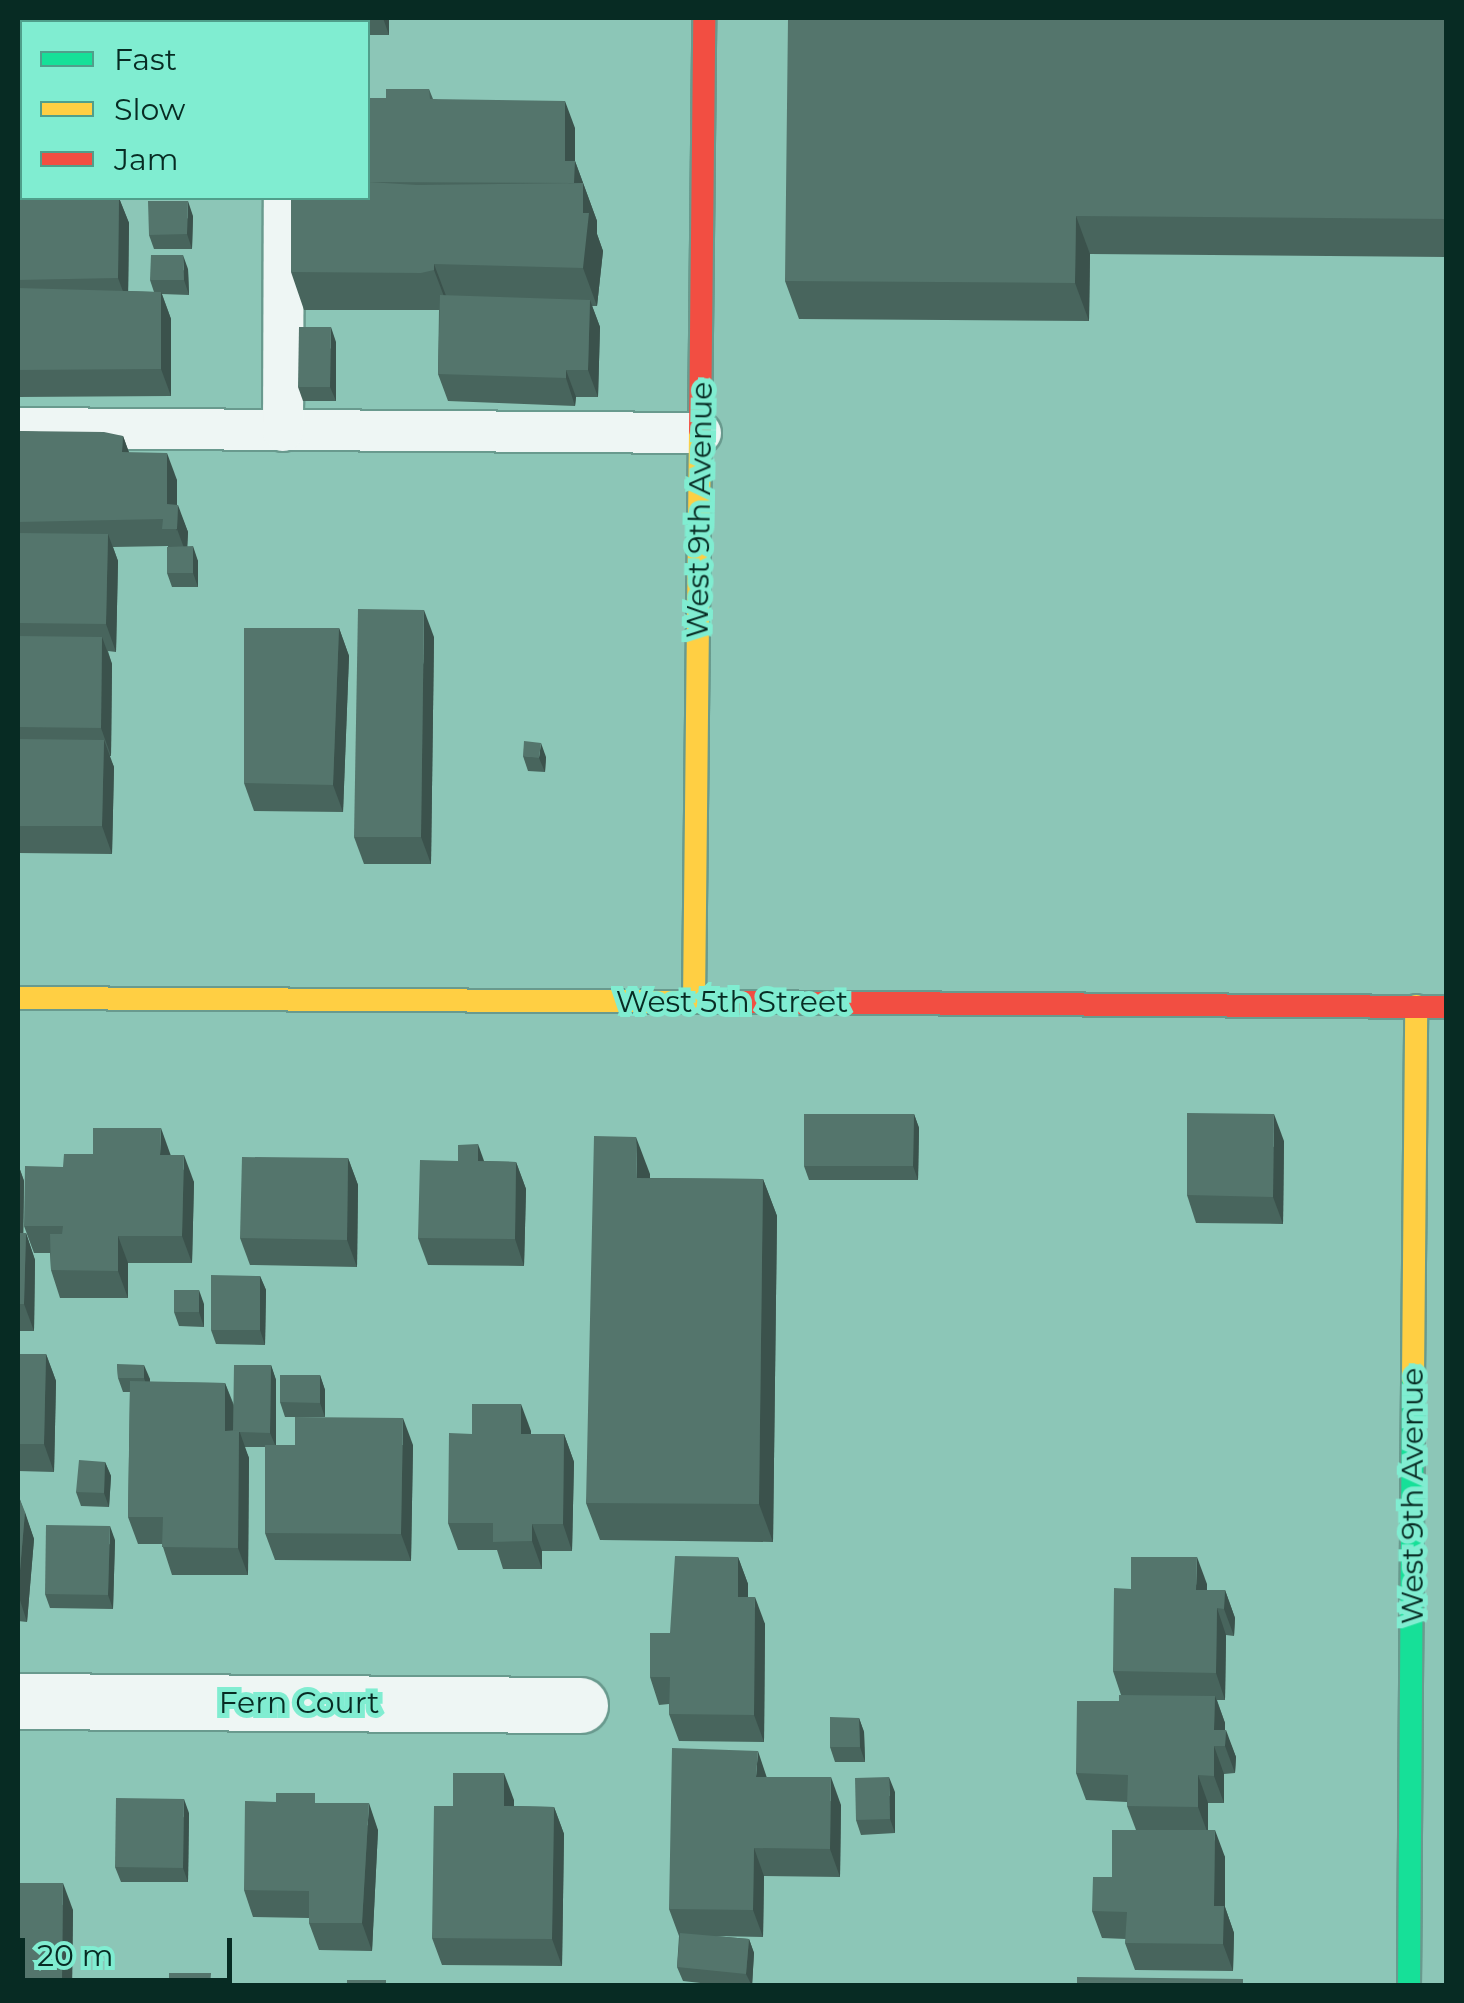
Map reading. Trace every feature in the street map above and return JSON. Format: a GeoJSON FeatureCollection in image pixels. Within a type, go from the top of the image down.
{"type":"FeatureCollection","features":[{"type":"Feature","properties":{"kind":"street","name":"West 9th Avenue"},"geometry":{"type":"LineString","coordinates":[[694,1002],[704,18]]}},
{"type":"Feature","properties":{"kind":"street","name":"West 5th Street"},"geometry":{"type":"LineString","coordinates":[[18,998],[1446,1007]]}},
{"type":"Feature","properties":{"kind":"street","name":"West 9th Avenue"},"geometry":{"type":"LineString","coordinates":[[1416,1006],[1422,1984]]}},
{"type":"Feature","properties":{"kind":"street","name":"Fern Court"},"geometry":{"type":"LineString","coordinates":[[18,1701],[580,1705]]}},
{"type":"Feature","properties":{"kind":"lane"},"geometry":{"type":"LineString","coordinates":[[282,431],[284,200]]}},
{"type":"Feature","properties":{"kind":"lane"},"geometry":{"type":"LineString","coordinates":[[18,428],[701,434]]}},
{"type":"Feature","properties":{"kind":"building"},"geometry":{"type":"Polygon","coordinates":[[[18,18],[128,18],[20,20],[18,77],[18,18]]]}},
{"type":"Feature","properties":{"kind":"building"},"geometry":{"type":"Polygon","coordinates":[[[218,18],[254,18],[254,20],[218,18]]]}},
{"type":"Feature","properties":{"kind":"building"},"geometry":{"type":"Polygon","coordinates":[[[788,18],[1446,18],[1446,219],[1076,216],[1075,283],[785,281],[788,18]]]}},
{"type":"Feature","properties":{"kind":"building"},"geometry":{"type":"Polygon","coordinates":[[[18,87],[20,87],[20,174],[18,87]]]}},
{"type":"Feature","properties":{"kind":"building"},"geometry":{"type":"Polygon","coordinates":[[[386,89],[429,89],[430,99],[565,101],[565,161],[575,161],[574,183],[370,182],[370,98],[386,98],[386,89]]]}},
{"type":"Feature","properties":{"kind":"building"},"geometry":{"type":"Polygon","coordinates":[[[370,182],[583,183],[583,213],[589,213],[583,268],[434,264],[434,270],[421,273],[291,272],[291,200],[370,200],[370,182]]]}},
{"type":"Feature","properties":{"kind":"building"},"geometry":{"type":"Polygon","coordinates":[[[18,191],[20,200],[119,200],[118,278],[18,280],[18,191]]]}},
{"type":"Feature","properties":{"kind":"building"},"geometry":{"type":"Polygon","coordinates":[[[148,201],[188,201],[187,234],[149,235],[148,201]]]}},
{"type":"Feature","properties":{"kind":"building"},"geometry":{"type":"Polygon","coordinates":[[[151,255],[183,255],[184,280],[150,280],[151,255]]]}},
{"type":"Feature","properties":{"kind":"building"},"geometry":{"type":"Polygon","coordinates":[[[18,288],[161,292],[161,369],[18,370],[18,288]]]}},
{"type":"Feature","properties":{"kind":"building"},"geometry":{"type":"Polygon","coordinates":[[[440,295],[590,300],[588,370],[566,370],[566,378],[438,374],[440,295]]]}},
{"type":"Feature","properties":{"kind":"building"},"geometry":{"type":"Polygon","coordinates":[[[299,327],[331,327],[330,387],[298,387],[299,327]]]}},
{"type":"Feature","properties":{"kind":"building"},"geometry":{"type":"Polygon","coordinates":[[[18,431],[104,432],[123,436],[122,452],[167,453],[167,504],[178,505],[177,529],[162,529],[163,519],[18,522],[18,431]]]}},
{"type":"Feature","properties":{"kind":"building"},"geometry":{"type":"Polygon","coordinates":[[[18,533],[108,534],[106,624],[18,623],[18,533]]]}},
{"type":"Feature","properties":{"kind":"building"},"geometry":{"type":"Polygon","coordinates":[[[193,546],[193,573],[167,573],[167,547],[193,546]]]}},
{"type":"Feature","properties":{"kind":"building"},"geometry":{"type":"Polygon","coordinates":[[[358,609],[424,610],[421,837],[354,837],[358,609]]]}},
{"type":"Feature","properties":{"kind":"building"},"geometry":{"type":"Polygon","coordinates":[[[244,628],[339,628],[333,785],[244,783],[244,628]]]}},
{"type":"Feature","properties":{"kind":"building"},"geometry":{"type":"Polygon","coordinates":[[[18,636],[102,637],[101,728],[18,727],[18,636]]]}},
{"type":"Feature","properties":{"kind":"building"},"geometry":{"type":"Polygon","coordinates":[[[18,739],[104,740],[102,826],[18,826],[18,739]]]}},
{"type":"Feature","properties":{"kind":"building"},"geometry":{"type":"Polygon","coordinates":[[[524,741],[541,743],[539,758],[523,756],[524,741]]]}},
{"type":"Feature","properties":{"kind":"building"},"geometry":{"type":"Polygon","coordinates":[[[1187,1113],[1274,1114],[1273,1197],[1187,1195],[1187,1113]]]}},
{"type":"Feature","properties":{"kind":"building"},"geometry":{"type":"Polygon","coordinates":[[[804,1114],[914,1114],[913,1166],[804,1166],[804,1114]]]}},
{"type":"Feature","properties":{"kind":"building"},"geometry":{"type":"Polygon","coordinates":[[[93,1128],[161,1128],[160,1155],[184,1155],[182,1236],[118,1236],[118,1271],[51,1270],[50,1234],[62,1234],[63,1226],[24,1226],[25,1166],[63,1167],[64,1154],[93,1154],[93,1128]]]}},
{"type":"Feature","properties":{"kind":"building"},"geometry":{"type":"Polygon","coordinates":[[[594,1136],[636,1137],[637,1178],[763,1179],[759,1504],[586,1503],[594,1136]]]}},
{"type":"Feature","properties":{"kind":"building"},"geometry":{"type":"Polygon","coordinates":[[[478,1144],[478,1161],[516,1162],[515,1239],[418,1238],[420,1160],[458,1161],[458,1145],[478,1144]]]}},
{"type":"Feature","properties":{"kind":"building"},"geometry":{"type":"Polygon","coordinates":[[[242,1157],[348,1158],[347,1240],[240,1238],[242,1157]]]}},
{"type":"Feature","properties":{"kind":"building"},"geometry":{"type":"Polygon","coordinates":[[[18,1233],[26,1233],[24,1304],[18,1304],[18,1233]]]}},
{"type":"Feature","properties":{"kind":"building"},"geometry":{"type":"Polygon","coordinates":[[[211,1275],[260,1276],[260,1330],[211,1330],[211,1275]]]}},
{"type":"Feature","properties":{"kind":"building"},"geometry":{"type":"Polygon","coordinates":[[[174,1290],[199,1290],[199,1312],[174,1312],[174,1290]]]}},
{"type":"Feature","properties":{"kind":"building"},"geometry":{"type":"Polygon","coordinates":[[[18,1354],[46,1354],[44,1444],[18,1444],[18,1354]]]}},
{"type":"Feature","properties":{"kind":"building"},"geometry":{"type":"Polygon","coordinates":[[[117,1364],[144,1365],[144,1378],[118,1378],[117,1364]]]}},
{"type":"Feature","properties":{"kind":"building"},"geometry":{"type":"Polygon","coordinates":[[[234,1365],[271,1365],[270,1433],[233,1431],[234,1365]]]}},
{"type":"Feature","properties":{"kind":"building"},"geometry":{"type":"Polygon","coordinates":[[[280,1375],[320,1375],[320,1403],[280,1402],[280,1375]]]}},
{"type":"Feature","properties":{"kind":"building"},"geometry":{"type":"Polygon","coordinates":[[[130,1381],[225,1383],[225,1431],[239,1430],[238,1548],[162,1547],[163,1517],[128,1517],[130,1381]]]}},
{"type":"Feature","properties":{"kind":"building"},"geometry":{"type":"Polygon","coordinates":[[[472,1404],[521,1404],[521,1434],[564,1434],[563,1524],[532,1524],[532,1541],[493,1542],[493,1523],[448,1523],[449,1433],[472,1434],[472,1404]]]}},
{"type":"Feature","properties":{"kind":"building"},"geometry":{"type":"Polygon","coordinates":[[[295,1417],[403,1418],[401,1534],[265,1533],[265,1445],[295,1445],[295,1417]]]}},
{"type":"Feature","properties":{"kind":"building"},"geometry":{"type":"Polygon","coordinates":[[[79,1460],[105,1462],[104,1493],[76,1492],[79,1460]]]}},
{"type":"Feature","properties":{"kind":"building"},"geometry":{"type":"Polygon","coordinates":[[[18,1497],[25,1512],[18,1594],[18,1497]]]}},
{"type":"Feature","properties":{"kind":"building"},"geometry":{"type":"Polygon","coordinates":[[[46,1525],[110,1526],[108,1595],[45,1594],[46,1525]]]}},
{"type":"Feature","properties":{"kind":"building"},"geometry":{"type":"Polygon","coordinates":[[[675,1556],[738,1557],[738,1597],[755,1597],[754,1715],[669,1714],[670,1677],[650,1677],[650,1633],[670,1633],[675,1556]]]}},
{"type":"Feature","properties":{"kind":"building"},"geometry":{"type":"Polygon","coordinates":[[[1131,1557],[1197,1557],[1196,1590],[1225,1590],[1224,1609],[1217,1608],[1216,1673],[1113,1671],[1114,1588],[1131,1589],[1131,1557]]]}},
{"type":"Feature","properties":{"kind":"building"},"geometry":{"type":"Polygon","coordinates":[[[1119,1695],[1215,1696],[1214,1730],[1226,1730],[1225,1746],[1214,1746],[1214,1776],[1198,1775],[1198,1807],[1127,1806],[1128,1775],[1076,1773],[1077,1701],[1119,1701],[1119,1695]]]}},
{"type":"Feature","properties":{"kind":"building"},"geometry":{"type":"Polygon","coordinates":[[[830,1717],[859,1718],[860,1747],[830,1747],[830,1717]]]}},
{"type":"Feature","properties":{"kind":"building"},"geometry":{"type":"Polygon","coordinates":[[[672,1748],[758,1751],[756,1777],[831,1777],[830,1849],[754,1848],[753,1910],[669,1909],[672,1748]]]}},
{"type":"Feature","properties":{"kind":"building"},"geometry":{"type":"Polygon","coordinates":[[[453,1773],[504,1773],[504,1806],[554,1807],[552,1939],[432,1938],[434,1806],[453,1806],[453,1773]]]}},
{"type":"Feature","properties":{"kind":"building"},"geometry":{"type":"Polygon","coordinates":[[[889,1777],[890,1819],[856,1820],[855,1778],[889,1777]]]}},
{"type":"Feature","properties":{"kind":"building"},"geometry":{"type":"Polygon","coordinates":[[[276,1793],[315,1793],[315,1803],[369,1803],[362,1923],[309,1923],[309,1891],[244,1890],[245,1801],[276,1802],[276,1793]]]}},
{"type":"Feature","properties":{"kind":"building"},"geometry":{"type":"Polygon","coordinates":[[[116,1798],[184,1799],[183,1868],[115,1867],[116,1798]]]}},
{"type":"Feature","properties":{"kind":"building"},"geometry":{"type":"Polygon","coordinates":[[[1112,1830],[1215,1830],[1214,1906],[1224,1906],[1223,1944],[1125,1943],[1127,1912],[1092,1911],[1093,1877],[1112,1877],[1112,1830]]]}},
{"type":"Feature","properties":{"kind":"building"},"geometry":{"type":"Polygon","coordinates":[[[18,1883],[63,1883],[62,1982],[18,1982],[18,1883]]]}},
{"type":"Feature","properties":{"kind":"building"},"geometry":{"type":"Polygon","coordinates":[[[680,1933],[749,1939],[746,1974],[677,1967],[680,1933]]]}},
{"type":"Feature","properties":{"kind":"building"},"geometry":{"type":"Polygon","coordinates":[[[169,1973],[211,1973],[210,1986],[169,1986],[169,1973]]]}},
{"type":"Feature","properties":{"kind":"building"},"geometry":{"type":"Polygon","coordinates":[[[1077,1977],[1243,1979],[1243,1986],[1077,1986],[1077,1977]]]}},
{"type":"Feature","properties":{"kind":"building"},"geometry":{"type":"Polygon","coordinates":[[[347,1980],[386,1980],[386,1986],[347,1986],[347,1980]]]}},
{"type":"Feature","properties":{"kind":"traffic: fast"},"geometry":{"type":"LineString","coordinates":[[1409,1986],[1413,1378]]}},
{"type":"Feature","properties":{"kind":"traffic: slow"},"geometry":{"type":"LineString","coordinates":[[694,1002],[700,430]]}},
{"type":"Feature","properties":{"kind":"traffic: slow"},"geometry":{"type":"LineString","coordinates":[[18,998],[725,1002]]}},
{"type":"Feature","properties":{"kind":"traffic: slow"},"geometry":{"type":"LineString","coordinates":[[1413,1378],[1416,1006]]}},
{"type":"Feature","properties":{"kind":"traffic: jam"},"geometry":{"type":"LineString","coordinates":[[700,430],[704,18]]}},
{"type":"Feature","properties":{"kind":"traffic: jam"},"geometry":{"type":"LineString","coordinates":[[725,1002],[1446,1007]]}}]}
